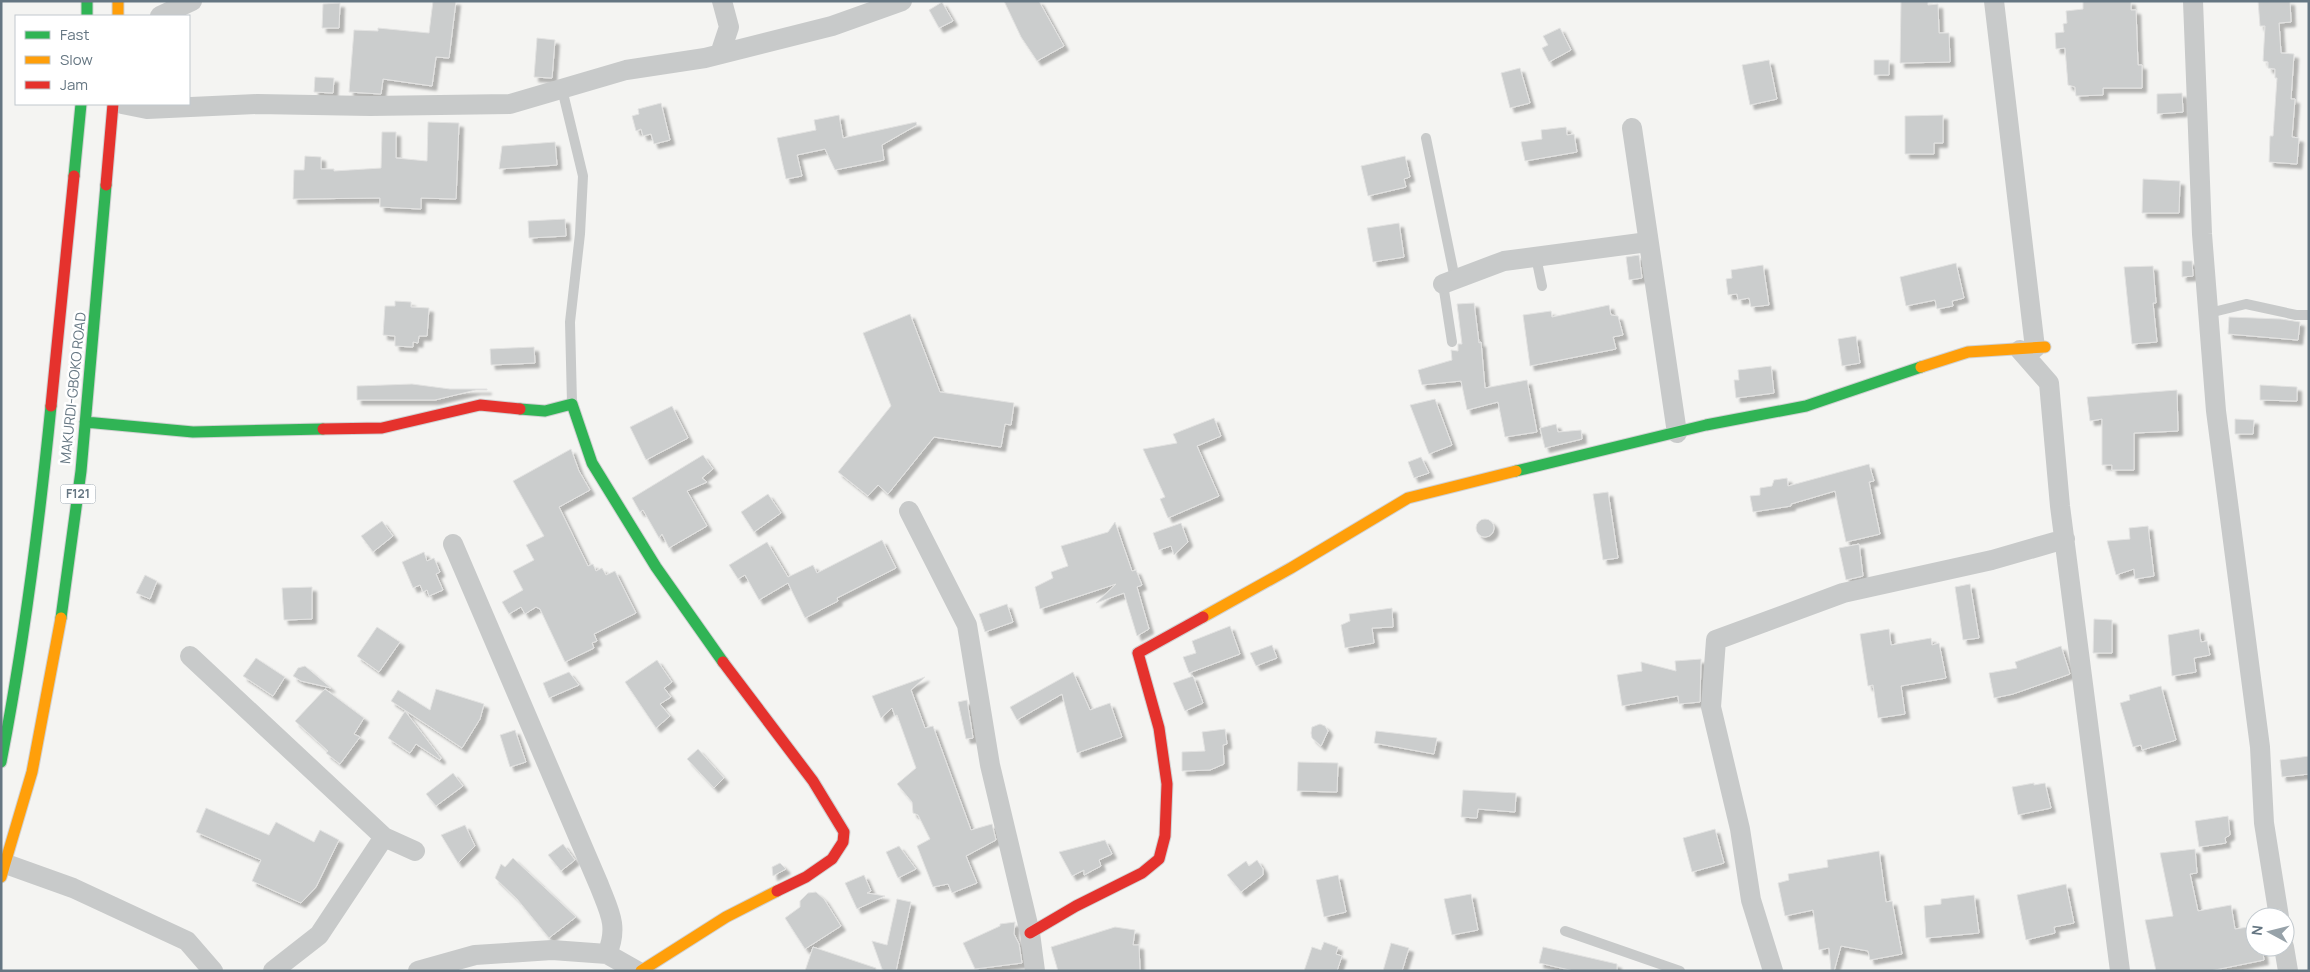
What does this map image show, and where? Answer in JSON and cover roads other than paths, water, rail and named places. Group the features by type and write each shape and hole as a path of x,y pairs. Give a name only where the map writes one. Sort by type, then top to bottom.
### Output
{"street":[{"path":"87,1 87,15"},
{"path":"118,1 118,15"},
{"path":"162,15 192,1"},
{"path":"720,54 729,27 722,1"},
{"path":"130,105 162,109 257,104 370,106 510,104 626,70 720,54 832,26 902,1"},
{"path":"1994,1 2033,348 2049,383 2065,539 2120,971"},
{"path":"2193,1 2202,234 2216,411 2260,747 2264,823 2277,907"},
{"name":"F121","path":"1,762 17,681 38,540 80,105"},
{"name":"MAKURDI-GBOKO ROAD","path":"4,870 33,773 51,688 73,540 113,105"},
{"path":"1632,128 1677,433"},
{"path":"1449,281 1504,261 1648,242"},
{"path":"1030,933 1076,906 1142,873 1160,859 1166,827 1166,765 1158,720 1138,653 1291,568 1408,498 1677,433 1806,406 1884,378 1968,352 2033,348"},
{"path":"85,422 193,432 382,428 480,405 545,411 572,404 592,463 690,620 803,768 844,832 843,842 832,859 806,877 726,917 641,971"},
{"path":"909,511 967,625 990,765 1030,933 1034,971"},
{"path":"1773,971 1751,900 1740,829 1711,707 1716,640 1843,593 1992,560 2065,539"},
{"path":"453,544 600,885 614,926 613,940 607,954"},
{"path":"190,656 384,837 415,850"},
{"path":"273,971 319,935 384,837"},
{"path":"4,870 73,888 187,941 213,971"},
{"path":"418,971 475,955 552,950 607,954 637,971"},
{"path":"2286,957 2288,971"}],"lane":[{"path":"562,89 583,176 580,234 570,322 572,404"},
{"path":"1426,138 1449,281 1452,342"},
{"path":"1536,257 1542,286"},
{"path":"2209,314 2246,304 2296,315 2309,315"},
{"path":"1565,931 1680,971"}]}
